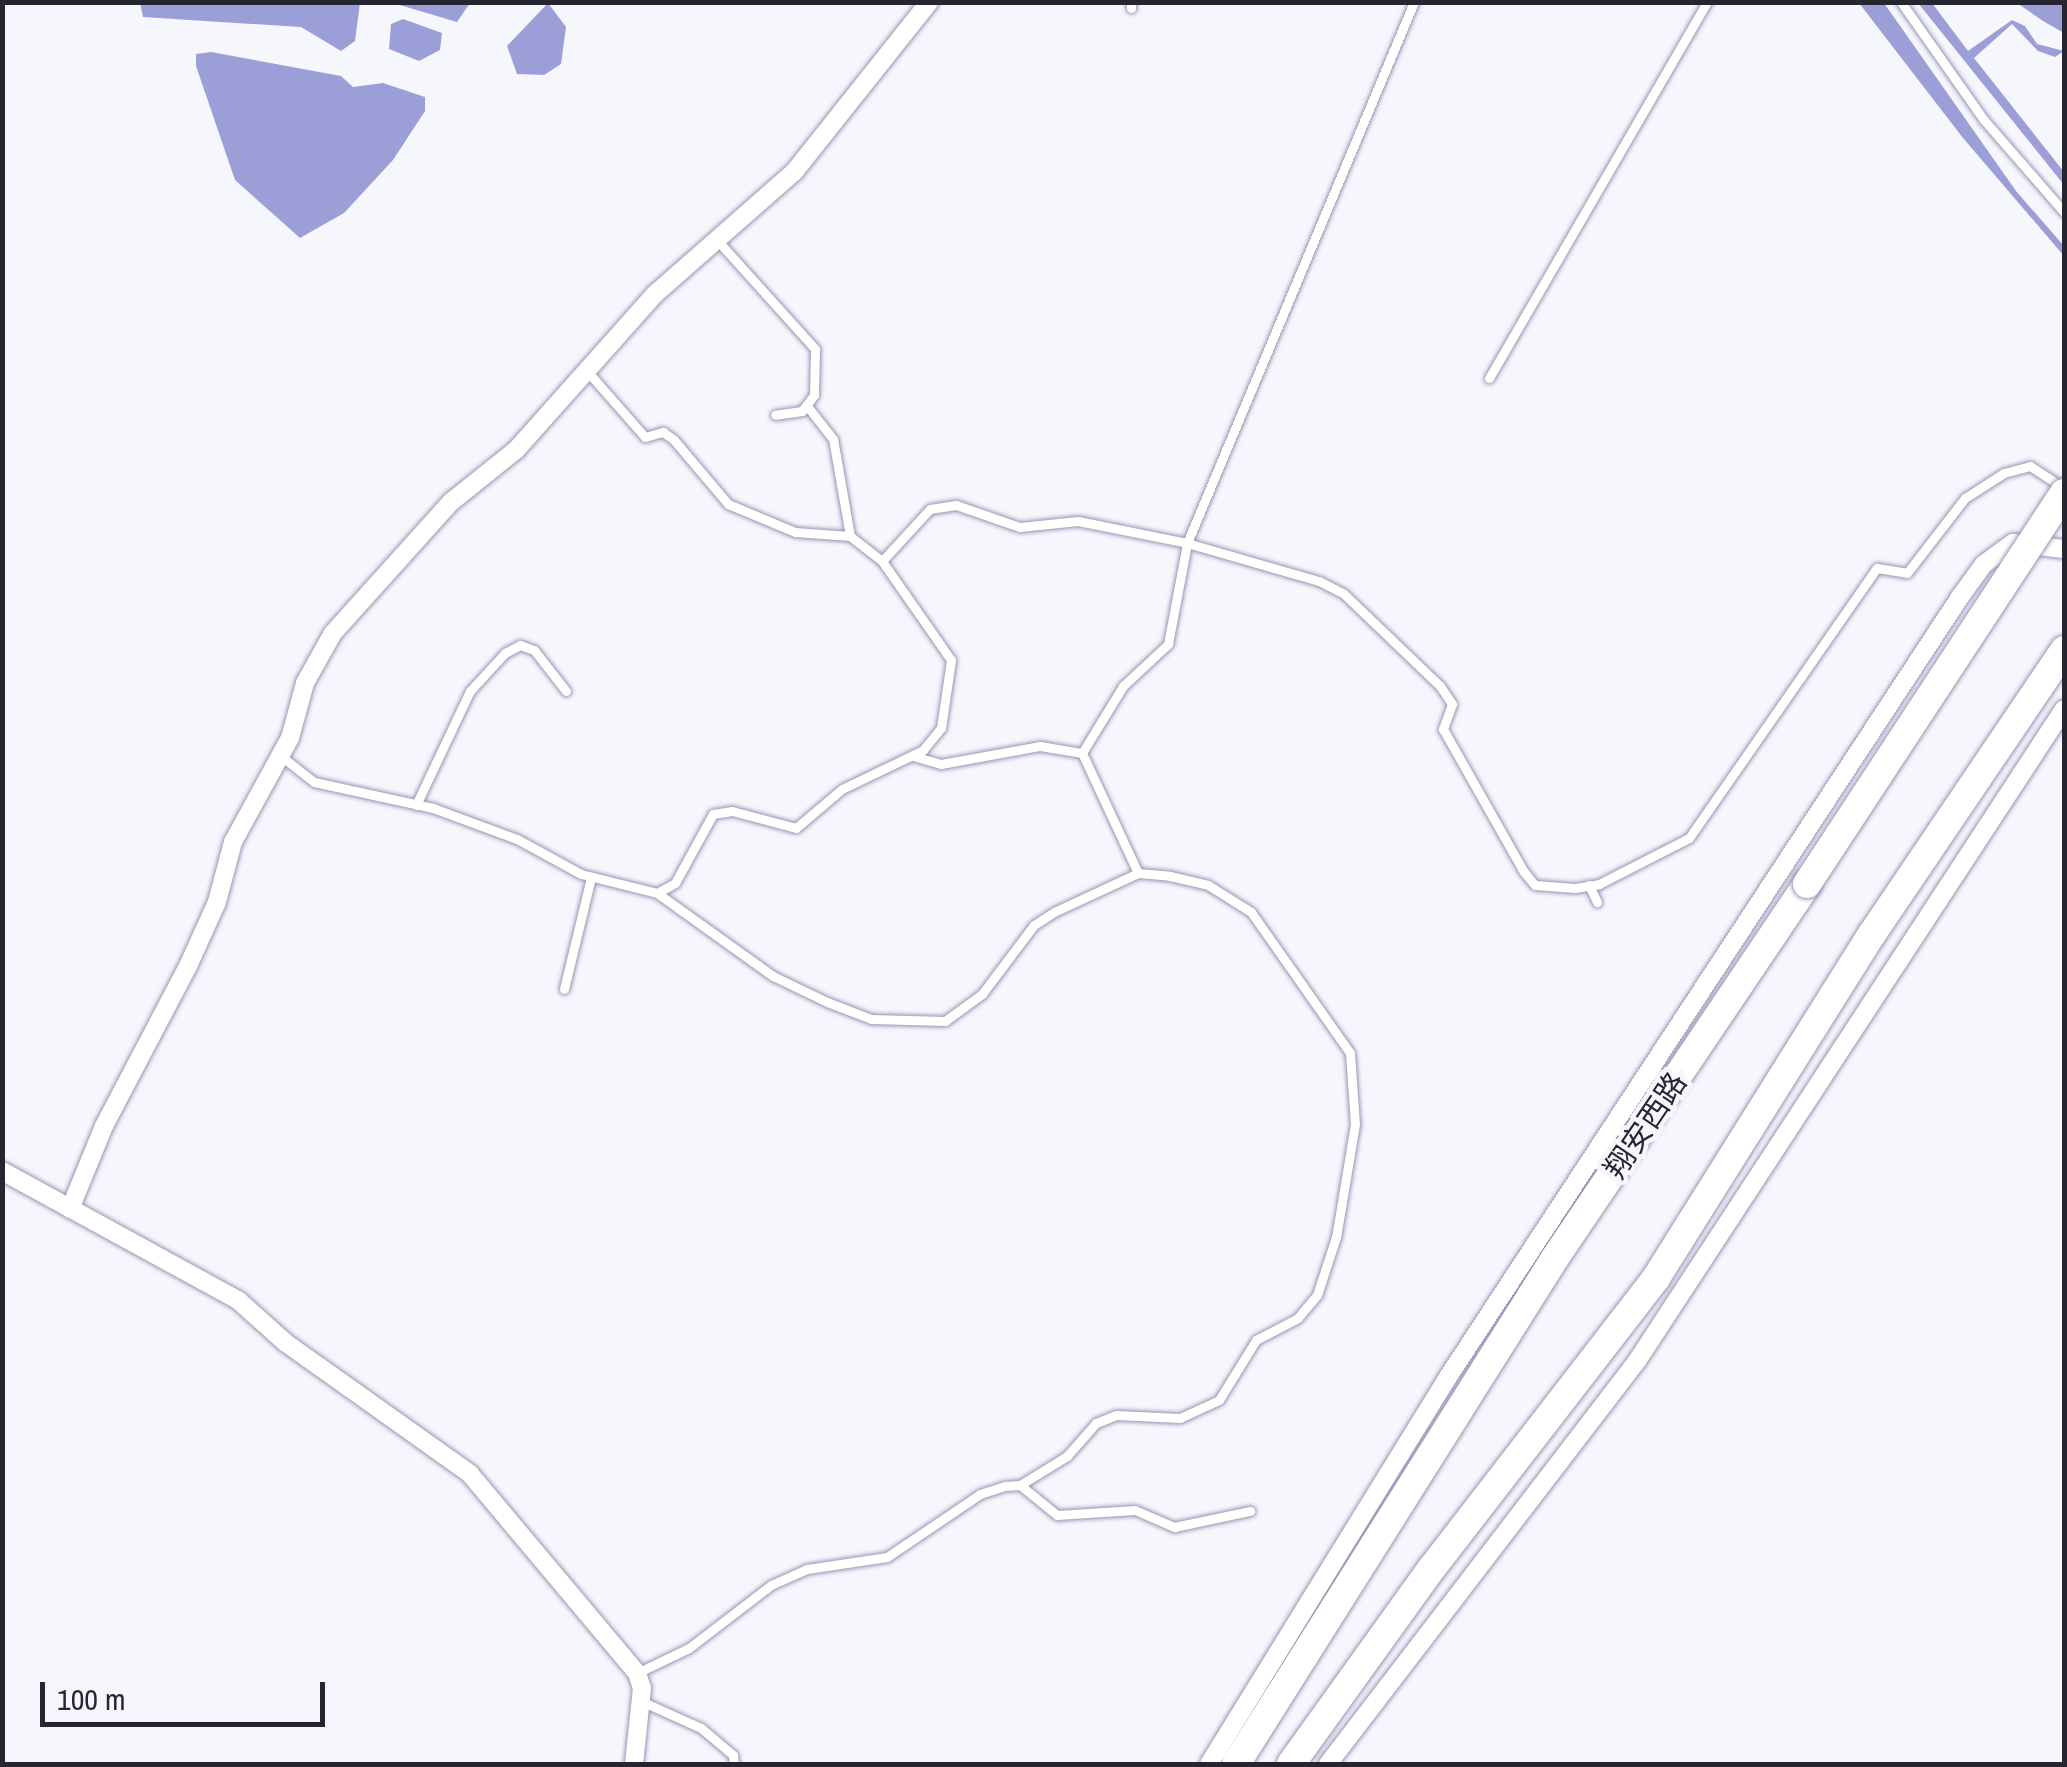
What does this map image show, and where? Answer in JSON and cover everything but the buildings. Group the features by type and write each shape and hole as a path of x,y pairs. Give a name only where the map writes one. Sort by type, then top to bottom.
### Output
{"main road":[{"name":"翔安西路","path":"1236,1764 1524,1305 1807,884 2064,490"},
{"path":"1292,1764 1432,1568 1656,1278 1872,934 2064,650"}],"street":[{"path":"70,1209 104,1126 217,902 255,794 280,755 306,683 333,634 451,502 516,450 585,369 717,240 794,172 929,2"},
{"path":"1209,1764 1448,1377 1960,597 1984,564 2013,543 2064,549"},
{"path":"1328,1764 1637,1361 2064,709"},
{"path":"2,1171 239,1301 286,1344 470,1474 637,1673 641,1701 634,1764"}],"lane":[{"path":"1082,753 1124,686 1168,644 1187,543 1414,2"},
{"path":"1489,378 1707,2"},
{"path":"1902,2 1984,120 2064,212"},
{"path":"717,240 815,348 819,368 807,406"},
{"path":"585,369 645,436 663,432 674,440 728,504 795,532 850,536 882,561 951,660 941,728 913,756 842,789 796,828 732,811 713,814 675,882 657,893"},
{"path":"776,414 807,406"},
{"path":"807,406 833,439 850,536"},
{"path":"882,561 930,509 942,506 1020,527 1078,521 1187,543 1268,562 1344,594 1440,686 1452,704 1443,728 1535,885 1589,886 1688,838 1877,568 1907,572 1965,498 2004,473 2030,466 2064,490"},
{"path":"416,805 470,690 505,653 520,645 534,650 566,691"},
{"path":"913,756 940,764 1040,746 1082,753"},
{"path":"1082,753 1138,873"},
{"path":"280,755 314,782 416,805 494,829 591,877 657,893 773,976 870,1019 945,1020 982,994 1034,925 1138,873 1170,876 1234,897 1279,946 1350,1052 1355,1124 1336,1237 1317,1295 1298,1318 1256,1340 1219,1400 1180,1418 1116,1415 1096,1423 1067,1456 1020,1485 980,1494 887,1557 807,1569 771,1585 689,1648 637,1673"},
{"path":"564,989 591,877"},
{"path":"1589,886 1598,902"},
{"path":"1020,1485 1057,1515 1136,1510 1174,1527 1250,1511"},
{"path":"641,1701 711,1735 733,1755 734,1764"}],"water":[{"path":"140,2 360,3 355,41 341,51 301,27 143,17"},
{"path":"393,3 470,3 457,22"},
{"path":"548,3 566,27 561,64 544,75 517,74 507,46"},
{"path":"1859,3 1884,3 2016,191 2064,246 2064,256 1963,138"},
{"path":"1918,3 1932,3 1968,51 2012,20 2025,26 2037,44 2064,51 2055,57 2038,51 2012,24 1974,58 2064,172 2064,185"},
{"path":"2017,3 2064,3 2064,33 2043,21"},
{"path":"403,19 442,33 440,50 419,61 389,49 391,24"},
{"path":"211,52 341,76 353,87 383,83 425,97 425,111 393,160 344,213 300,238 235,180 196,66 196,54"}]}
